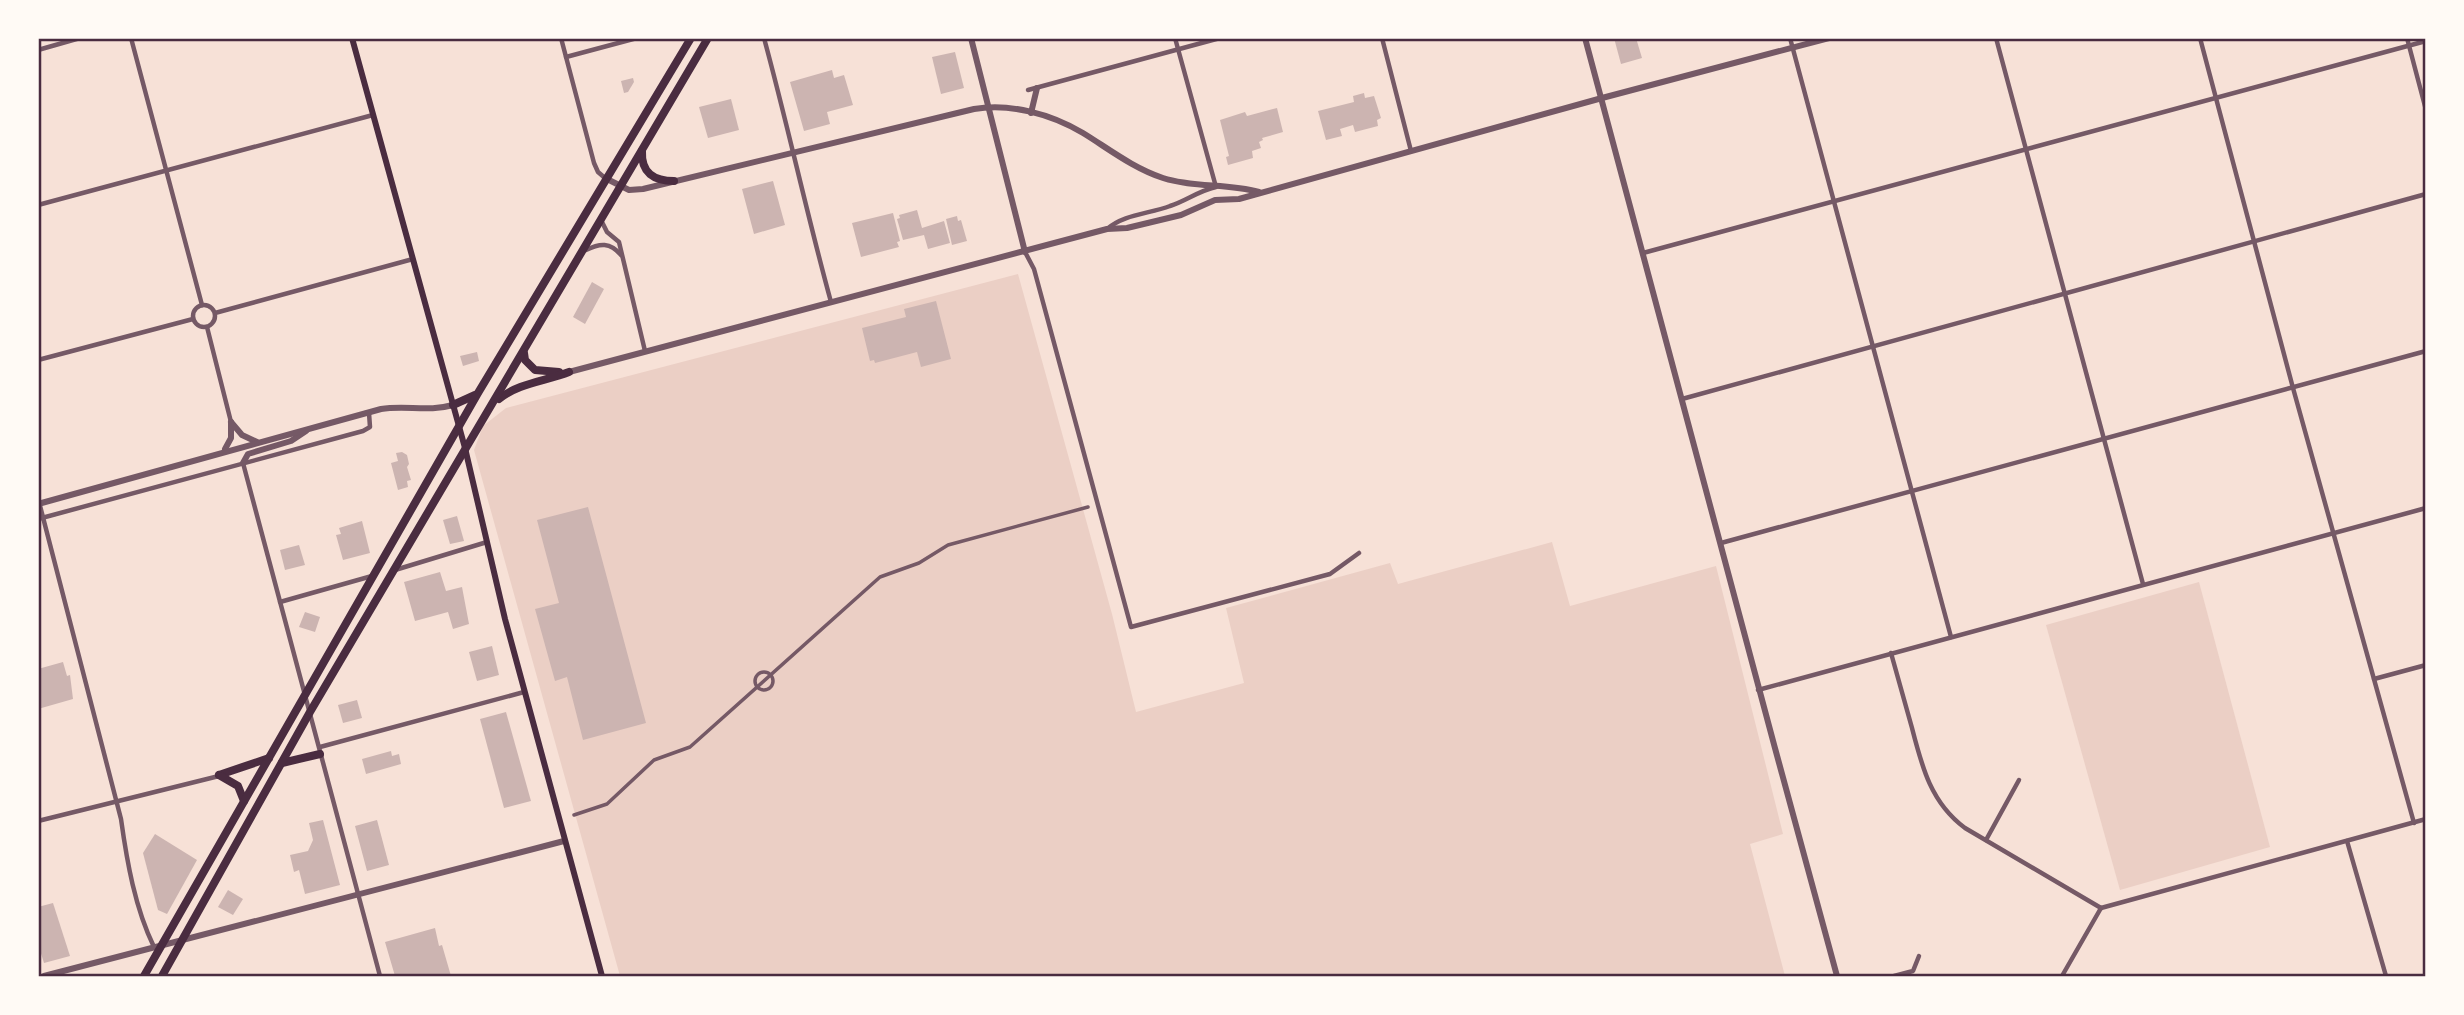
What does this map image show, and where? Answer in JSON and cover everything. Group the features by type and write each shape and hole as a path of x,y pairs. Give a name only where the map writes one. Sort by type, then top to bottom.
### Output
{"highway":[{"path":"144,976 158,946 478,393 691,38"},
{"path":"163,975 310,712 708,38"},
{"path":"642,151 644,168 649,175 662,181 674,181"},
{"path":"524,352 527,363 540,372 569,372"},
{"path":"491,405 512,389 569,372"},
{"path":"453,405 478,393"},
{"path":"282,763 320,751"},
{"path":"219,775 269,758"},
{"path":"219,775 238,786 244,801"}],"main road":[{"path":"352,38 465,448 500,599 602,976"}],"street":[{"path":"38,50 80,38"},
{"path":"131,38 202,305"},
{"path":"561,38 598,172 621,186 637,190 989,106 1005,107 1051,119 1080,132 1141,170 1189,184 1259,192"},
{"path":"566,57 637,38"},
{"path":"764,38 794,154 808,222 831,303"},
{"path":"971,38 1025,252 1034,269 1131,627 1330,574 1359,553"},
{"path":"1175,38 1216,187"},
{"path":"1028,90 1220,38"},
{"path":"1382,38 1410,151"},
{"path":"1585,38 1837,976"},
{"path":"1790,38 1951,637"},
{"path":"569,372 1107,229 1127,228 1181,215 1215,200 1239,199 1829,38"},
{"path":"1996,38 2143,583"},
{"path":"2200,38 2293,388 2414,822"},
{"path":"2407,38 2426,110"},
{"path":"1643,253 2426,41"},
{"path":"1031,113 1037,88"},
{"path":"38,205 373,115"},
{"path":"1107,229 1121,219 1171,206 1200,190 1216,187"},
{"path":"1682,399 2426,194"},
{"path":"602,218 604,228 619,242 645,351"},
{"path":"582,252 604,244 611,246 621,256"},
{"path":"215,313 413,259"},
{"path":"202,305 209,306 215,313 214,322 207,327 199,327 193,319 194,310 202,305"},
{"path":"38,360 193,319"},
{"path":"207,327 231,422 231,441 223,452"},
{"path":"1721,543 2426,351"},
{"path":"158,946 144,927 76,639 41,518 39,502 392,407 437,409 453,405"},
{"path":"41,518 363,431 370,426 369,413"},
{"path":"231,422 242,435 258,442"},
{"path":"311,428 291,441 248,454 243,463 356,895 380,976"},
{"path":"575,816 607,804 654,760 691,747 871,584 887,573 919,563 948,545 1088,507"},
{"path":"1758,690 2426,508"},
{"path":"393,570 488,542"},
{"path":"280,602 373,576"},
{"path":"1891,653 1925,778 1937,800 1955,820 2101,908"},
{"path":"2374,679 2426,665"},
{"path":"763,671 772,675 774,681 769,689 764,691 757,687 757,674 763,671"},
{"path":"320,751 525,692"},
{"path":"38,821 219,775"},
{"path":"1986,840 2019,780"},
{"path":"2062,976 2101,908 2426,820"},
{"path":"44,976 57,975 158,946 564,841"},
{"path":"2347,841 2386,976"},
{"path":"1894,976 1913,971 1919,957"}],"shaded area":[{"path":"1018,274 1112,614 1136,712 1244,683 1226,608 1390,563 1398,584 1552,542 1570,606 1716,566 1783,834 1750,844 1785,976 620,976 474,450 483,426 506,408"},
{"path":"2199,582 2270,847 2120,890 2046,625"}],"building":[{"path":"1614,38 1636,38 1642,58 1621,64"},
{"path":"955,52 964,88 941,94 932,57"},
{"path":"832,70 834,78 844,75 853,105 827,112 830,124 804,131 790,82"},
{"path":"633,78 634,82 628,92 624,93 621,81"},
{"path":"1364,93 1365,98 1374,96 1381,118 1377,120 1378,126 1355,132 1353,125 1340,129 1342,136 1326,140 1318,111 1354,102 1353,96"},
{"path":"731,99 739,130 708,138 699,107"},
{"path":"1277,108 1283,132 1262,138 1259,142 1261,148 1252,151 1253,158 1228,165 1226,157 1229,156 1220,120 1245,112 1247,116"},
{"path":"773,181 785,225 754,234 742,189"},
{"path":"917,210 922,228 944,221 950,243 928,249 924,235 903,240 897,219 900,218 899,215"},
{"path":"893,213 899,247 861,257 852,223"},
{"path":"957,216 958,221 961,220 967,241 952,245 946,219"},
{"path":"592,282 604,289 585,324 573,317"},
{"path":"936,301 951,359 921,367 917,352 875,363 874,360 870,361 862,328 906,317 904,309"},
{"path":"477,352 479,361 463,366 460,356"},
{"path":"396,453 407,455 411,480 407,481 408,487 398,490 391,463 398,461"},
{"path":"588,507 646,723 583,740 567,677 555,681 535,609 559,603 537,520"},
{"path":"457,516 464,541 450,544 443,520"},
{"path":"362,521 370,553 343,560 336,535 341,534 339,528"},
{"path":"299,545 305,565 285,570 280,550"},
{"path":"440,572 446,591 462,587 469,624 453,629 448,612 415,621 404,582"},
{"path":"305,612 320,617 315,632 299,627"},
{"path":"492,646 499,675 477,681 469,652"},
{"path":"63,662 67,676 70,675 73,699 38,709 38,669"},
{"path":"357,700 362,718 343,723 338,705"},
{"path":"506,712 531,801 504,808 480,719"},
{"path":"391,751 392,756 399,754 401,764 366,774 362,759"},
{"path":"323,820 340,885 305,894 299,870 294,872 290,855 308,851 313,840 309,823"},
{"path":"377,820 389,865 367,871 355,826"},
{"path":"155,834 197,860 167,914 158,910 143,853"},
{"path":"228,890 243,899 233,915 218,907"},
{"path":"53,903 70,956 44,963 38,944 38,907"},
{"path":"435,928 451,976 395,976 385,942"}]}
